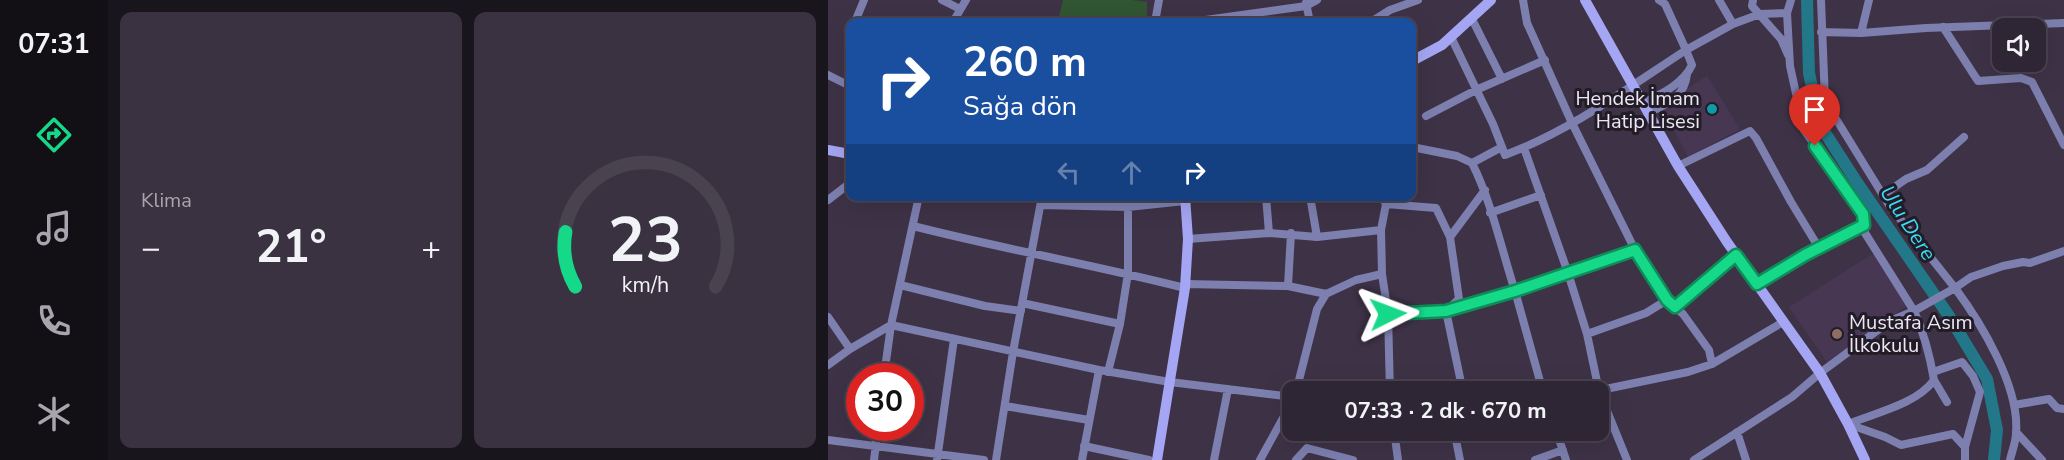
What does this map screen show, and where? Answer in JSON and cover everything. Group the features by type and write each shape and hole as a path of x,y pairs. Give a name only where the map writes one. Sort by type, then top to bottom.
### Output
{"main road":[{"path":"1416,58 1442,45 1491,0"},
{"path":"1585,0 1678,166 1736,255 1820,373 1865,460"},
{"path":"828,150 846,153"},
{"path":"1157,460 1185,286 1188,239 1185,201"}],"street":[{"path":"857,18 864,0"},
{"path":"942,0 960,9"},
{"path":"955,18 966,0"},
{"path":"1156,18 1159,0"},
{"path":"1253,18 1317,0"},
{"path":"1377,18 1390,10 1417,0"},
{"path":"1523,0 1527,23 1572,123 1635,250 1667,300 1683,314 1709,350 1712,364"},
{"path":"1646,108 1679,96 1686,85 1692,65 1665,4 1661,0"},
{"path":"1719,0 1733,24"},
{"path":"1753,0 1752,6 1781,39 1790,58"},
{"path":"1791,0 1787,13 1790,58 1804,130 1863,214 1864,233 1914,311 1922,328 1933,376 1947,402"},
{"path":"1821,0 1825,101 1883,195 1973,312 1989,340 2014,405 2016,432 2010,460"},
{"path":"1861,33 1869,0"},
{"path":"1306,3 1309,18"},
{"path":"1451,37 1506,155 1572,123 1686,50 1733,24 1760,14 1787,13"},
{"path":"1472,19 1502,79"},
{"path":"1821,32 1861,33 1943,27 2064,23"},
{"path":"1943,27 1978,81 2021,78 2032,82 2064,145"},
{"path":"1426,116 1476,90 1545,60"},
{"path":"828,75 846,84"},
{"path":"1678,166 1750,131 1819,248"},
{"path":"1883,195 1906,179 1927,170 1964,137"},
{"path":"1472,163 1502,147"},
{"path":"1416,148 1456,156 1472,163 1485,190 1540,381"},
{"path":"1524,148 1587,334 1595,381"},
{"path":"828,200 846,186"},
{"path":"1450,237 1485,190"},
{"path":"1490,213 1541,195"},
{"path":"886,363 891,325 918,201"},
{"path":"996,460 1041,201 1128,207 1171,201"},
{"path":"1108,372 1120,324 1128,273 1128,201"},
{"path":"1266,201 1269,233"},
{"path":"1311,201 1317,237"},
{"path":"1383,201 1382,274 1388,314 1390,381"},
{"path":"1390,201 1436,208 1450,237 1459,299 1446,311"},
{"path":"1757,284 1864,225"},
{"path":"913,226 984,244 1185,286 1288,286 1326,294"},
{"path":"1188,239 1269,233 1291,233 1317,237 1381,230"},
{"path":"1288,286 1291,233"},
{"path":"1388,314 1446,311 1515,291 1635,250"},
{"path":"1694,460 1792,398 1820,373 1890,321 1914,311 1971,278 2003,266 2023,261 2030,263 2064,251"},
{"path":"1675,307 1736,255"},
{"path":"1299,381 1317,309 1326,294 1356,280 1382,274"},
{"path":"900,285 985,306 1022,307 1120,324"},
{"path":"1587,334 1646,313 1667,300"},
{"path":"1446,311 1461,381"},
{"path":"828,317 850,349"},
{"path":"1609,388 1688,372 1712,364 1783,322"},
{"path":"828,365 891,325 1108,372 1282,397"},
{"path":"937,456 954,339"},
{"path":"1848,424 1910,400 1926,391 1933,376 1962,362 1973,376 1980,392 1965,447 1965,460"},
{"path":"1082,460 1098,370"},
{"path":"1214,460 1228,389"},
{"path":"2014,405 2049,399 2057,408 2064,409"},
{"path":"1005,406 1089,420"},
{"path":"1260,460 1282,419"},
{"path":"1609,419 1627,460"},
{"path":"1848,424 1885,436 1901,445 1953,434 1965,447"},
{"path":"1737,432 1746,460"},
{"path":"2016,432 2042,460"},
{"path":"828,440 875,445 937,456 984,460"},
{"path":"874,460 876,441"},
{"path":"1388,460 1398,459 1396,441"},
{"path":"1456,441 1460,460"},
{"path":"1560,441 1566,460"},
{"path":"1084,446 1149,460"},
{"path":"1296,460 1307,447 1353,460"},
{"path":"1535,460 1563,450"}],"shaded area":[{"path":"1707,76 1740,129 1688,157 1661,105"},
{"name":"Mustafa Asım İlkokulu","path":"1874,253 1906,306 1827,362 1789,307"}],"green space":[{"path":"1063,0 1147,2 1147,18 1059,18"}],"waterway":[{"name":"Ulu Dere","path":"1807,0 1809,73 1820,125 1949,316 1987,379 1997,430 1994,460"}],"place":[{"name":"Hendek İmam Hatip Lisesi","path":"1712,109"},
{"name":"Mustafa Asım İlkokulu","path":"1837,334"}],"route":[{"path":"1388,314 1446,311 1515,291 1635,250 1667,300 1675,307 1736,255 1757,284 1805,255 1864,225 1863,214 1815,146"}]}
